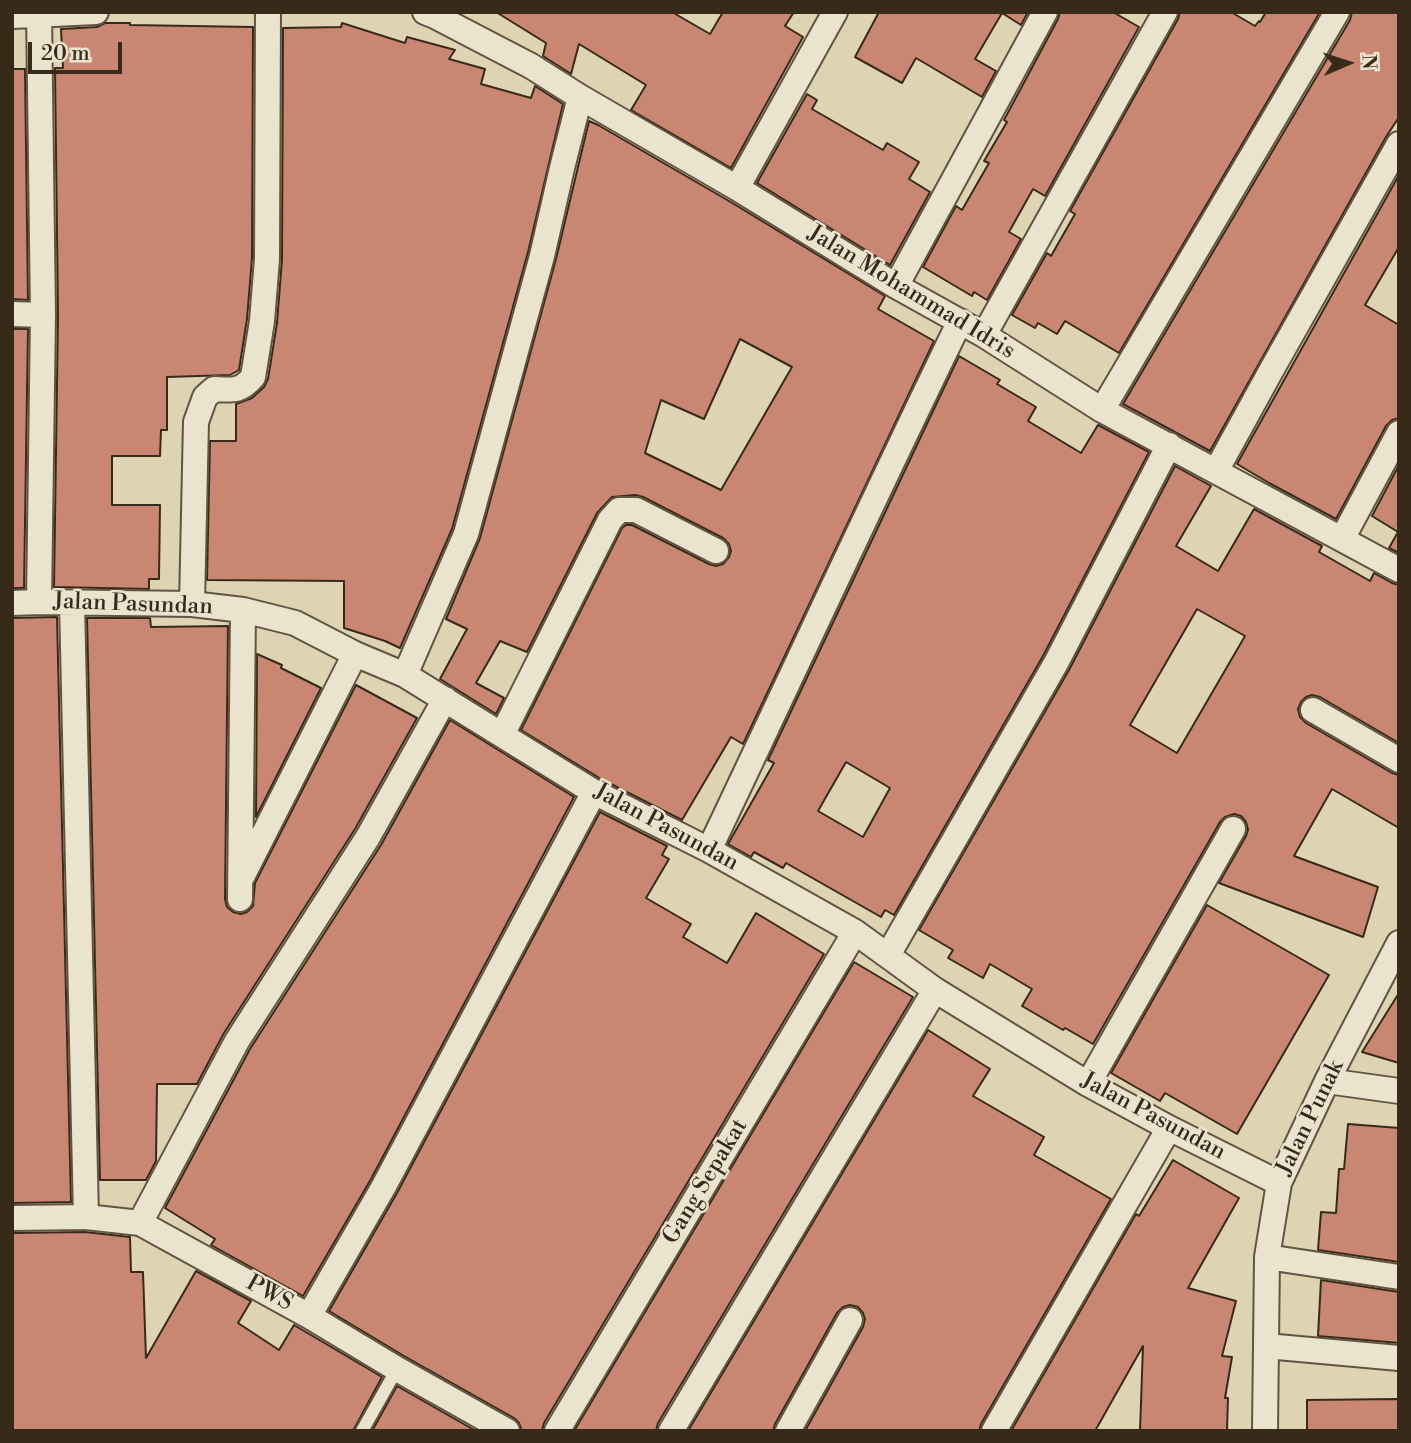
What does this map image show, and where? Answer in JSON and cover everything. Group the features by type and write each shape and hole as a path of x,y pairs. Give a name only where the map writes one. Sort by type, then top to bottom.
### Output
{"street":[{"path":"12,16 96,12"},
{"path":"192,604 196,422 205,397 214,389 237,390 253,377 262,321 267,259 268,12"},
{"path":"737,187 835,12"},
{"path":"896,286 1045,12"},
{"path":"984,335 1165,12"},
{"path":"1102,410 1337,12"},
{"path":"39,602 43,315 40,13"},
{"name":"Jalan Mohammad Idris","path":"432,13 531,66 737,187 896,286 984,335 1102,410 1399,570"},
{"path":"405,675 466,534 542,256 580,97"},
{"path":"1216,471 1399,144"},
{"path":"12,314 43,315"},
{"path":"709,850 960,321"},
{"path":"1342,539 1399,433"},
{"path":"888,956 1056,663 1169,445"},
{"path":"502,735 610,520 619,510 636,510 716,551"},
{"name":"Jalan Pasundan","path":"12,603 192,604 243,610 295,623 405,675 594,792 709,850 855,932 935,990 1088,1084 1279,1183"},
{"path":"72,603 86,1217"},
{"path":"243,610 240,889 355,653"},
{"path":"140,1223 237,1041 368,837 445,699"},
{"path":"1313,710 1399,760"},
{"path":"309,1316 384,1186 594,792"},
{"path":"1088,1084 1233,829"},
{"name":"Gang Sepakat","path":"557,1431 855,932"},
{"name":"Jalan Punak","path":"1265,1431 1267,1257 1279,1183 1327,1082 1399,943"},
{"path":"671,1431 935,990"},
{"path":"1327,1082 1399,1091"},
{"path":"994,1431 1169,1128"},
{"name":"PWS","path":"12,1217 86,1217 140,1223 309,1316 508,1431"},
{"path":"1267,1257 1399,1277"},
{"path":"788,1431 850,1320"},
{"path":"1266,1346 1399,1358"}],"lane":[{"path":"362,1431 397,1369"}],"building":[{"path":"496,12 672,12 710,34 723,12 794,12 785,26 803,37 731,168 631,110 646,85 579,44 571,74 543,56 546,43"},
{"path":"879,12 1028,12 1021,25 1002,13 975,59 996,71 982,97 916,58 902,83 855,57"},
{"path":"1060,12 1113,12 1139,27 1045,196 1033,189 1009,232 1021,239 987,300 974,292 972,296 923,267 956,206 962,210 989,163 984,161 1007,122 1004,120"},
{"path":"1180,12 1231,12 1255,26 1266,12 1320,12 1119,353 1065,321 1057,334 1038,323 1035,328 1012,315 1047,253 1051,256 1075,214 1070,211"},
{"path":"1352,12 1399,12 1399,117 1210,451 1123,404 1350,20"},
{"path":"105,23 253,27 252,258 239,370 230,375 167,377 167,430 161,430 160,456 112,456 112,505 160,505 159,579 149,579 149,589 54,587 58,315 55,68 63,68 61,29 97,27"},
{"path":"342,23 405,43 407,37 455,50 449,59 485,69 481,84 531,98 535,86 563,104 528,252 452,529 400,648 344,628 344,581 207,580 210,441 236,441 236,404 252,398 264,387 268,379 277,323 282,259 283,28 341,27"},
{"path":"12,69 25,69 28,300 12,299"},
{"path":"807,94 817,100 812,109 883,150 887,143 919,162 909,179 930,192 890,265 757,183"},
{"path":"589,121 729,201 885,296 878,309 934,341 743,744 731,737 682,820 601,779 521,730 622,528 632,525 716,566 723,564 731,551 723,538 643,497 612,497 597,513 527,652 500,641 476,683 504,698 496,714 440,679 467,629 446,619 480,538 556,259","holes":["740,339 792,367 721,490 645,453 661,400 704,419"]},
{"path":"1399,175 1399,247 1365,305 1399,325 1399,418 1386,426 1336,519 1237,464"},
{"path":"12,329 28,329 24,588 12,588"},
{"path":"959,356 1000,380 997,384 1036,407 1028,421 1081,453 1098,425 1149,452 1043,656 894,915 885,910 881,917 786,863 783,868 754,852 751,857 728,844 774,763 768,760","holes":["846,762 890,788 863,837 818,811"]},
{"path":"1399,465 1399,553 1389,548 1398,532 1372,516"},
{"path":"1175,466 1211,486 1176,546 1218,571 1254,509 1322,546 1319,552 1370,581 1374,573 1399,585 1399,743 1320,697 1306,697 1298,709 1300,717 1306,723 1399,775 1399,828 1332,789 1294,856 1378,887 1363,937 1219,883 1248,830 1241,816 1234,814 1220,822 1093,1044 1022,1006 1032,989 990,964 983,978 948,958 953,950 919,930 1069,670","holes":["1197,609 1245,636 1177,753 1130,725"]},
{"path":"57,617 71,1202 12,1203 12,618"},
{"path":"87,618 150,618 151,627 228,626 225,899 227,907 233,912 241,914 253,906 255,883 356,685 417,718 355,829 224,1033 197,1084 157,1084 156,1161 146,1180 100,1180"},
{"path":"257,654 321,688 256,817"},
{"path":"450,720 574,797 371,1179 303,1296 211,1245 215,1239 165,1208 250,1049 381,845"},
{"path":"600,812 667,846 662,855 669,859 646,898 691,924 683,937 727,963 756,913 824,954 544,1423 542,1431 522,1431 514,1418 329,1311 397,1193"},
{"path":"1207,905 1329,975 1237,1134 1165,1093 1160,1101 1111,1073"},
{"path":"854,962 913,997 658,1423 656,1431 574,1431"},
{"path":"1399,993 1399,1063 1362,1052"},
{"path":"928,1030 990,1069 973,1096 1044,1137 1034,1155 1111,1199 979,1431 805,1431 863,1327 863,1313 858,1307 850,1305 837,1313 773,1431 688,1431"},
{"path":"1348,1124 1399,1128 1399,1262 1318,1250 1321,1212 1336,1213 1339,1169 1344,1169"},
{"path":"1173,1160 1239,1198 1188,1288 1236,1301 1222,1356 1232,1357 1225,1398 1228,1398 1227,1431 1140,1431 1143,1346 1095,1431 1011,1431 1136,1214 1139,1216"},
{"path":"85,1232 130,1237 131,1272 143,1272 146,1358 196,1271 251,1301 238,1323 279,1350 294,1325 382,1377 353,1431 12,1431 12,1233"},
{"path":"1321,1280 1399,1292 1399,1343 1318,1336"},
{"path":"397,1386 476,1431 372,1431"},
{"path":"1399,1399 1399,1431 1307,1431 1307,1400"}]}
